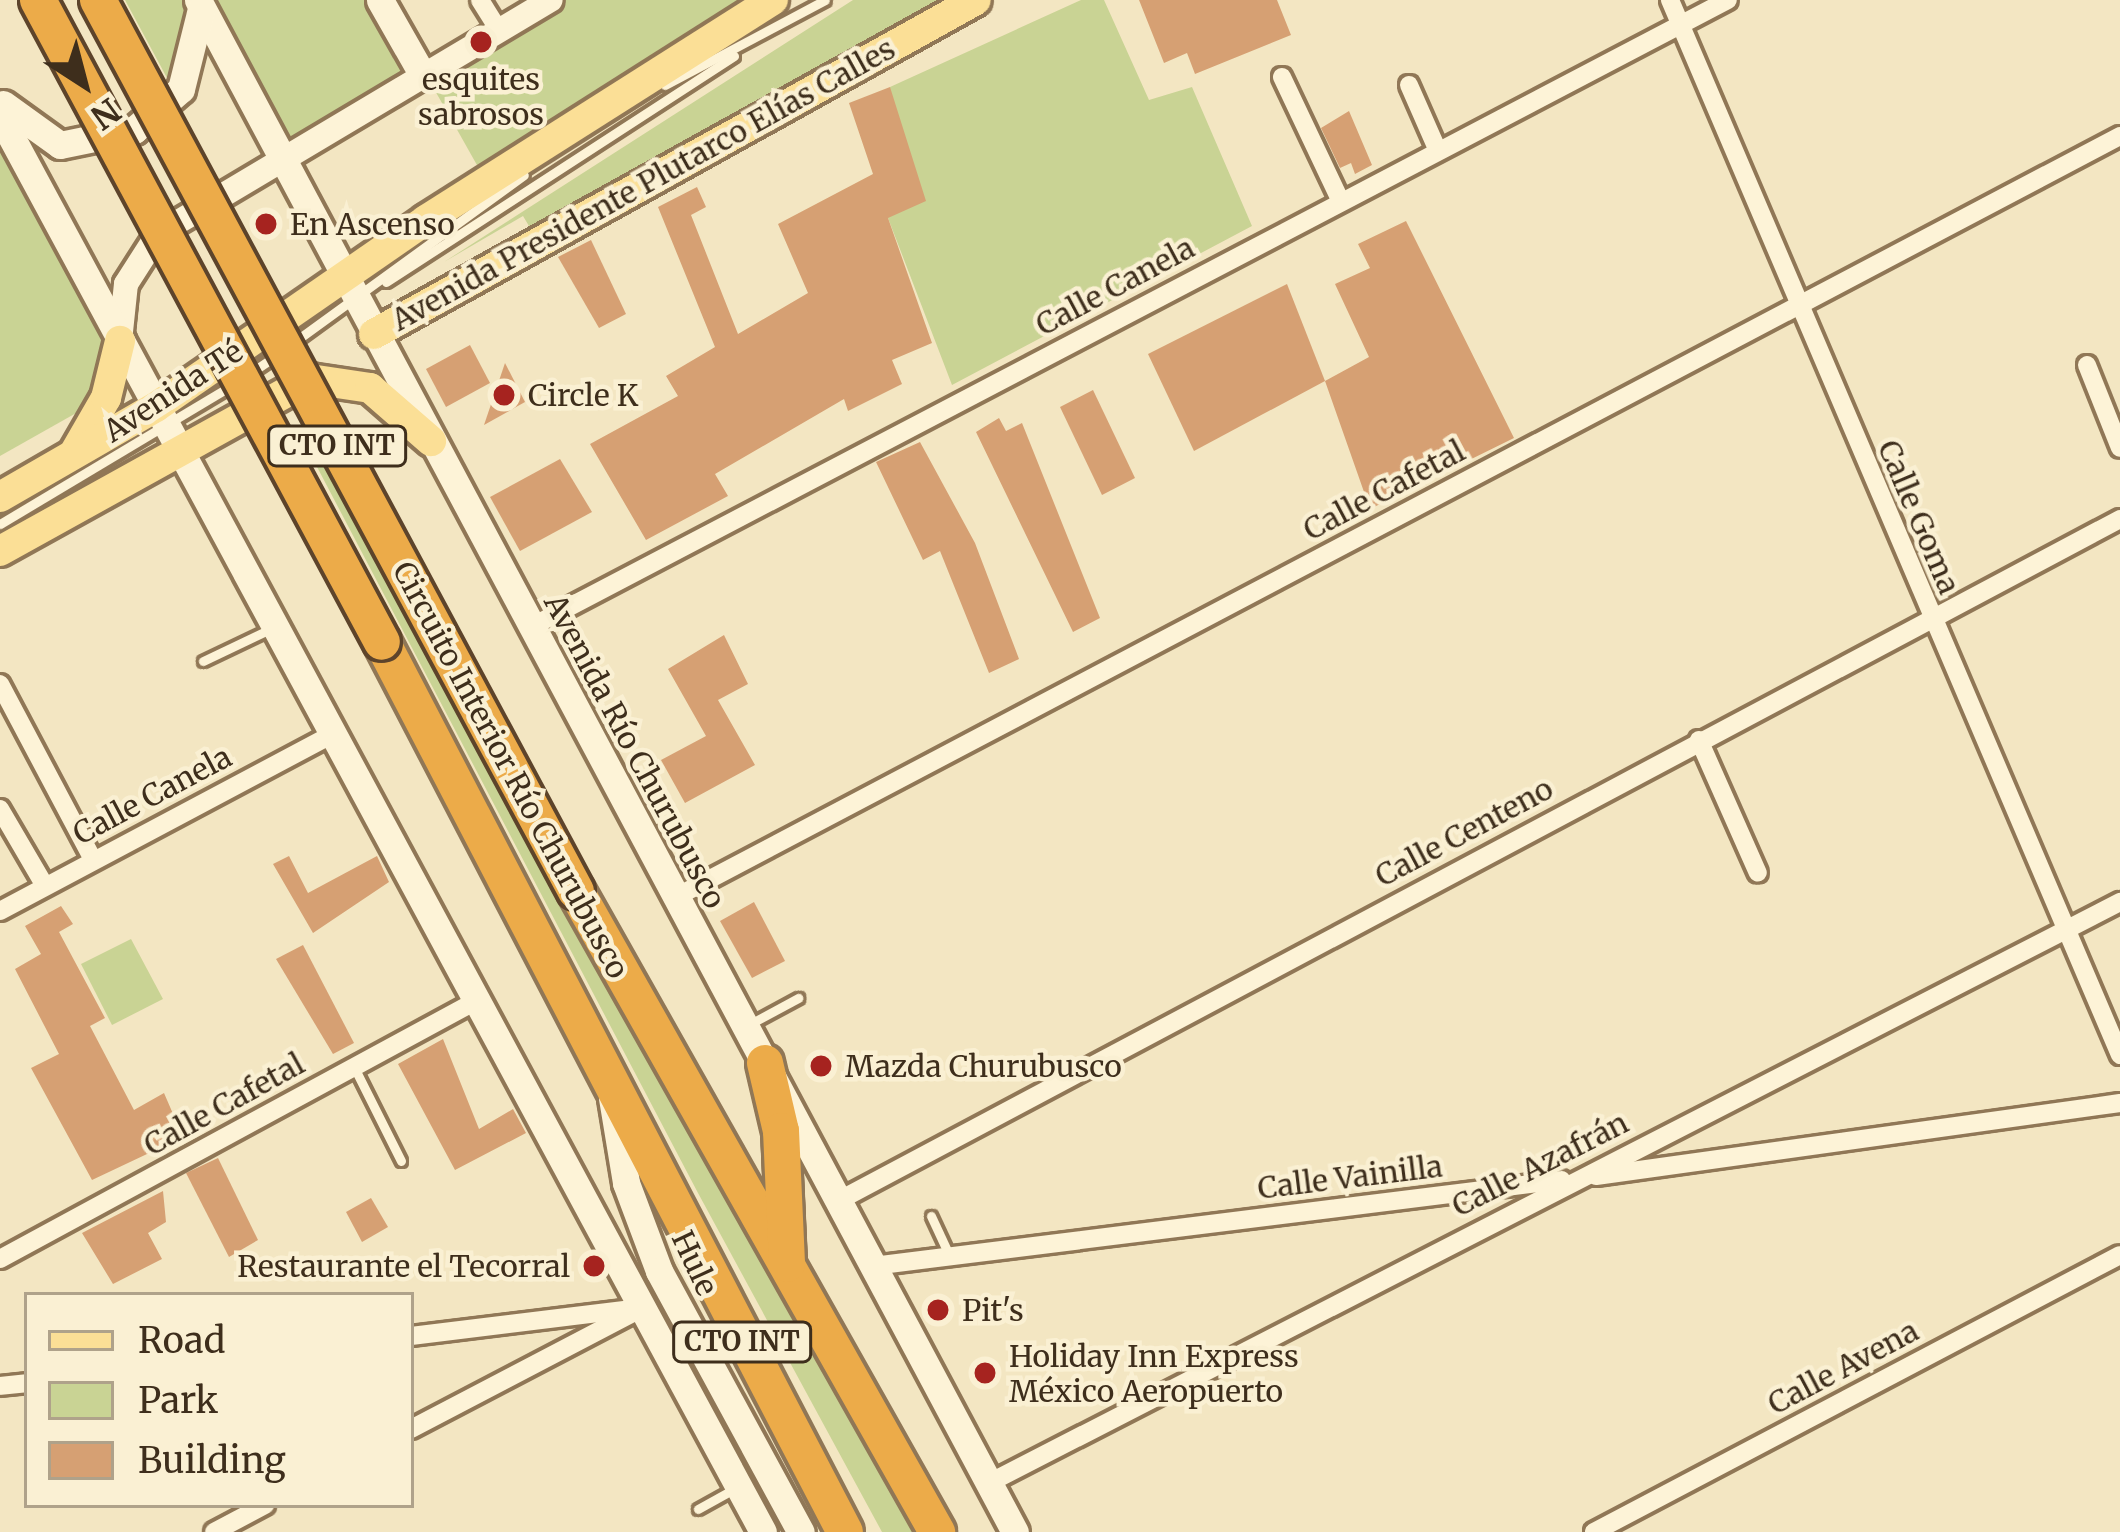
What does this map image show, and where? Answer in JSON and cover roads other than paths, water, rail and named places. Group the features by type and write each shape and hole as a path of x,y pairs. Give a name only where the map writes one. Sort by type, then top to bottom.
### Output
{"highway":[{"name":"Circuito Interior Río Churubusco","path":"38,0 382,642 845,1532"},
{"name":"Circuito Interior Río Churubusco","path":"98,0 576,892 937,1532"},
{"path":"765,1063 781,1130 788,1267"}],"main road":[{"path":"380,0 422,74"},
{"path":"348,288 773,0"},
{"name":"Avenida Presidente Plutarco Elías Calles","path":"374,334 976,0"},
{"path":"0,101 61,145 134,130 181,89 200,4"},
{"name":"Avenida Río Churubusco","path":"200,4 1015,1532"},
{"name":"CTO INT","path":"0,116 763,1532"},
{"name":"Avenida Té","path":"0,551 169,430 348,288"},
{"path":"73,455 106,398 120,341"},
{"path":"169,430 323,377 370,388 431,441"},
{"name":"Avenida Té","path":"0,497 73,455 169,430"},
{"name":"Hule","path":"607,1070 626,1183 659,1270 801,1532"}],"street":[{"path":"480,0 499,30"},
{"path":"120,341 126,284 143,250 281,157 551,0"},
{"name":"Calle Goma","path":"1670,0 1929,616 2120,1054"},
{"name":"Calle Canela","path":"531,627 1728,0"},
{"path":"1282,77 1341,202"},
{"path":"1409,85 1438,152"},
{"name":"Calle Cafetal","path":"676,897 2120,136"},
{"path":"2087,364 2120,448"},
{"name":"Calle Centeno","path":"838,1201 1929,616 2120,519"},
{"path":"0,684 93,860"},
{"name":"Calle Canela","path":"0,911 333,734"},
{"path":"1699,740 1758,873"},
{"path":"0,809 45,886"},
{"name":"Calle Azafrán","path":"989,1483 2120,902"},
{"name":"Calle Cafetal","path":"0,1259 476,1000"},
{"name":"Calle Vainilla","path":"873,1266 1578,1178 2120,1103"},
{"name":"Calle Avena","path":"1594,1532 2120,1255"},
{"path":"414,1336 642,1308"},
{"path":"414,1427 642,1308"},
{"path":"214,1532 260,1508"}],"lane":[{"path":"348,288 619,113 825,0"},
{"path":"348,288 485,225 752,42"},
{"path":"0,524 169,430"},
{"path":"203,661 275,627"},
{"path":"745,1027 798,998"},
{"path":"354,1067 401,1161"},
{"path":"931,1216 950,1257"},
{"path":"698,1509 739,1486"}],"place":[{"name":"esquites sabrosos","path":"481,42"},
{"name":"En Ascenso","path":"266,224"},
{"name":"Circle K","path":"504,395"},
{"name":"Mazda Churubusco","path":"821,1066"},
{"name":"Restaurante el Tecorral","path":"594,1266"},
{"name":"Pit's","path":"938,1310"},
{"name":"Holiday Inn Express México Aeropuerto","path":"985,1373"}]}
